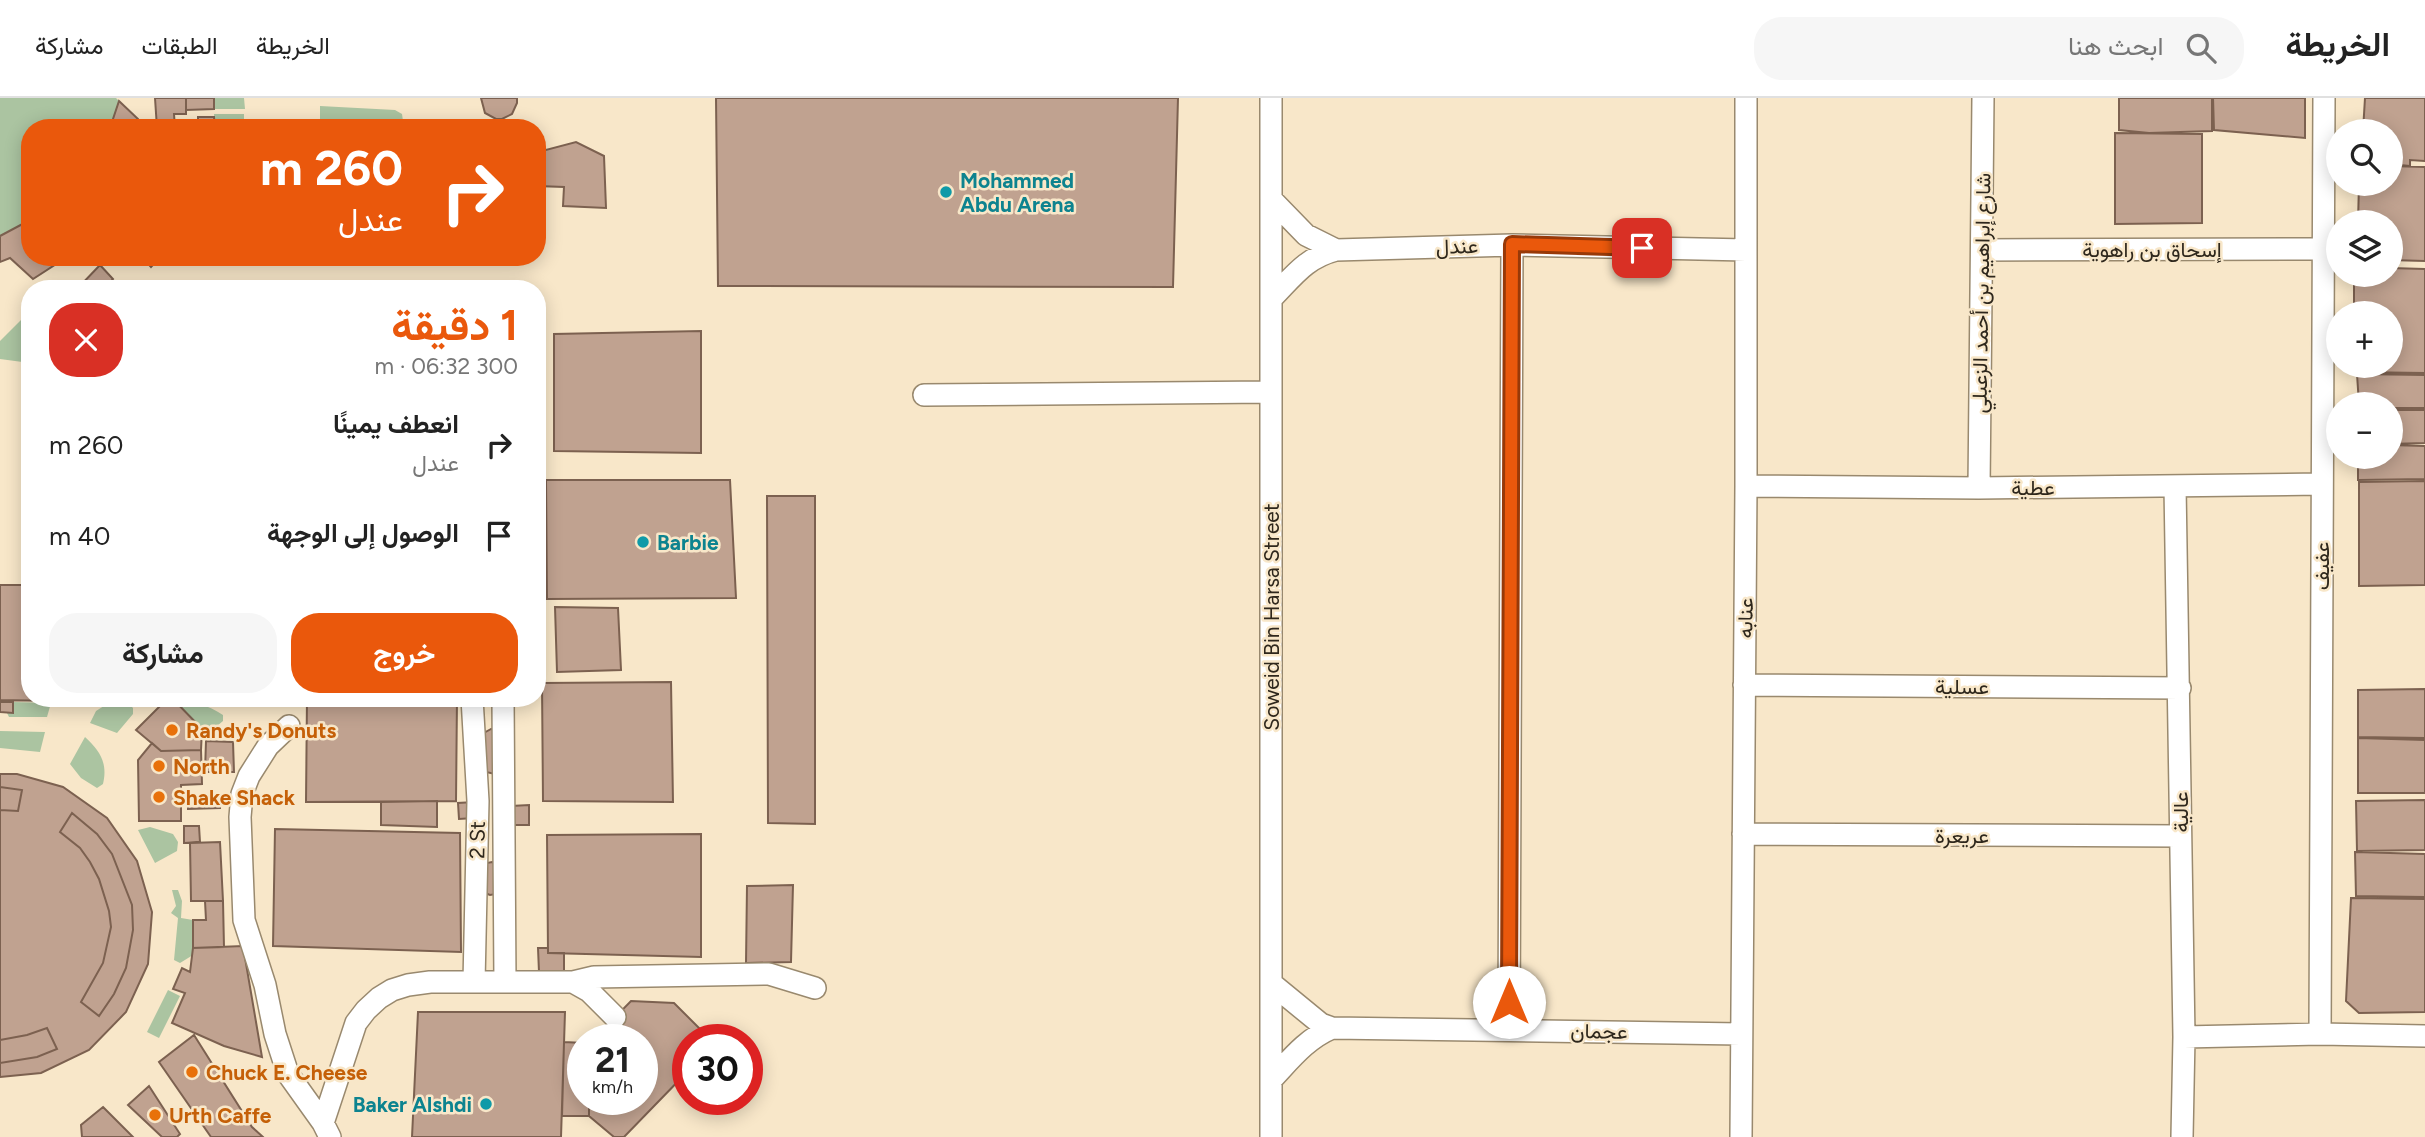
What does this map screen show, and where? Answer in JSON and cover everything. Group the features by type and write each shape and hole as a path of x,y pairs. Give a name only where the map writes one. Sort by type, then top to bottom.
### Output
{"street":[{"name":"Soweid Bin Harsa Street","path":"1271,98 1271,1137"},
{"name":"عنابه","path":"1741,1137 1746,98"},
{"name":"شارع إبراهيم بن أحمد الزعبلي","path":"1979,488 1983,98"},
{"name":"عفيف","path":"2320,1034 2324,98"},
{"name":"عندل","path":"1270,199 1306,235 1336,250"},
{"name":"عندل","path":"1270,299 1307,262 1319,254 1336,250 1512,244 1746,250"},
{"path":"1509,1029 1512,244"},
{"name":"إسحاق بن راهوية","path":"1982,250 2322,249"},
{"path":"924,395 1270,392"},
{"name":"عطية","path":"1746,486 1979,488 2321,484"},
{"name":"عالية","path":"2175,486 2184,1037 2182,1137"},
{"name":"عسلية","path":"1744,685 2180,688"},
{"name":"2 St","path":"472,707 477,813 474,982"},
{"name":"2 St","path":"503,707 505,982"},
{"path":"289,726 268,746 249,776 242,794 240,817 244,920 265,985 275,1034 288,1074 326,1130"},
{"path":"477,813 503,812"},
{"name":"عريعرة","path":"1743,834 2180,836"},
{"path":"326,1130 356,1023 379,998 408,985 573,982 594,977 740,973 769,974 815,988"},
{"path":"573,982 589,991 615,1017"},
{"path":"1271,983 1321,1024 1332,1028"},
{"path":"1271,1080 1304,1045 1317,1034 1332,1028"},
{"name":"عجمان","path":"1332,1028 1741,1034"},
{"path":"2184,1037 2320,1034 2425,1036"}],"green space":[{"path":"0,98 116,98 119,101 113,119 21,119 21,225 0,236"},
{"path":"214,98 244,98 245,109 214,109"},
{"path":"320,106 395,110 402,114 403,119 320,119"},
{"path":"214,114 244,114 244,119 214,119"},
{"path":"21,320 21,362 0,359 0,341"},
{"path":"13,702 21,702 21,707 50,707 47,717 9,717 7,713"},
{"path":"102,707 132,707 133,714 117,733 90,723 96,711"},
{"path":"181,707 207,707 223,715 223,721 217,726 202,729"},
{"path":"0,731 45,732 40,752 0,748"},
{"path":"85,737 99,752 103,764 103,784 97,788 81,778 70,764"},
{"path":"150,827 173,834 178,842 177,851 155,863 138,830"},
{"path":"172,890 178,890 182,901 181,918 193,920 193,955 180,963 174,960 178,918 171,913 176,906"},
{"path":"168,990 180,996 159,1038 147,1032"}],"building":[{"path":"155,98 186,98 186,114 174,114 174,119 156,119"},
{"path":"186,98 214,98 214,109 186,110"},
{"path":"481,98 517,98 517,103 512,114 496,119 485,113"},
{"name":"Mohammed Abdu Arena","path":"716,98 1178,98 1173,287 718,286"},
{"path":"2119,98 2212,98 2212,131 2149,133 2119,130"},
{"path":"2213,98 2305,98 2305,138 2214,130"},
{"path":"2365,98 2425,98 2425,161 2410,160 2410,166 2403,165 2403,119 2364,119"},
{"path":"119,101 138,119 113,119"},
{"path":"214,117 214,119 198,119"},
{"path":"2115,133 2202,134 2202,223 2115,224"},
{"path":"576,142 604,156 606,208 563,206 564,187 546,186 546,150"},
{"path":"2403,166 2425,167 2425,261 2403,260 2403,210 2358,210 2359,196 2403,196"},
{"path":"21,225 21,266 53,266 33,279 10,258 0,262 0,236"},
{"path":"99,266 113,279 112,280 86,280"},
{"path":"2403,268 2425,269 2425,373 2403,373 2403,301 2354,301 2354,287 2403,287"},
{"path":"701,331 701,453 554,451 554,334"},
{"path":"2425,375 2425,408 2403,408 2403,392 2358,392 2357,378"},
{"path":"2403,410 2425,410 2425,443 2403,444"},
{"path":"2403,445 2425,446 2425,479 2358,480 2358,469 2403,469"},
{"path":"546,480 730,480 736,598 547,599"},
{"path":"2425,481 2425,585 2359,586 2359,482"},
{"path":"767,496 815,496 815,824 768,823"},
{"path":"0,585 21,585 21,700 0,700"},
{"path":"555,607 618,608 621,670 557,672"},
{"path":"671,682 673,802 543,801 542,707 546,707 546,683"},
{"path":"2425,689 2425,738 2358,737 2358,690"},
{"path":"0,702 13,702 13,713 0,712"},
{"path":"159,707 181,707 202,729 201,750 161,751 136,730"},
{"path":"307,707 457,707 456,801 306,802"},
{"path":"491,729 495,730 495,774 486,772 482,734"},
{"path":"2358,738 2425,740 2425,793 2358,793"},
{"path":"206,741 233,742 234,772 205,772"},
{"path":"152,743 161,751 201,750 202,784 181,785 181,821 139,821 138,760"},
{"path":"0,774 17,774 63,787 107,818 137,861 152,912 148,964 126,1012 89,1050 41,1073 0,1077"},
{"path":"0,787 22,790 18,811 0,810"},
{"path":"188,795 220,795 220,808 188,809"},
{"path":"2425,800 2425,850 2357,851 2356,801"},
{"path":"437,801 437,827 381,825 381,802"},
{"path":"474,802 474,818 459,819 458,803"},
{"path":"529,805 529,825 511,825 511,806"},
{"path":"72,813 97,834 112,854 132,905 133,930 126,968 114,994 99,1016 81,1002 103,963 111,927 109,911 99,879 90,862 80,848 60,832"},
{"path":"184,826 199,826 200,842 184,843"},
{"path":"275,829 460,833 461,952 273,946"},
{"path":"701,834 701,957 548,953 547,835"},
{"path":"220,842 223,901 191,901 190,843"},
{"path":"2355,852 2425,854 2425,897 2356,896"},
{"path":"487,863 496,864 496,894 490,895 485,893"},
{"path":"793,885 791,962 746,963 747,886"},
{"path":"2351,898 2425,899 2425,1012 2359,1013 2346,1001"},
{"path":"205,901 223,901 224,947 193,948 193,920 206,920"},
{"path":"243,946 262,1057 224,1046 172,1023 185,993 173,989 182,968 190,972 193,948"},
{"path":"538,948 548,948 548,953 564,953 564,972 539,972"},
{"path":"631,1001 674,1003 695,1024 672,1024 672,1088 658,1102 658,1024 609,1024"},
{"path":"418,1012 565,1012 561,1137 412,1137"},
{"path":"47,1028 57,1049 37,1057 0,1063 0,1040"},
{"path":"194,1035 252,1127 263,1137 211,1137 159,1062"},
{"path":"564,1042 567,1042 567,1115 589,1116 562,1116"},
{"path":"149,1086 180,1134 177,1137 162,1137 128,1105"},
{"path":"103,1107 133,1137 82,1137 81,1125"},
{"path":"645,1115 624,1137 614,1137 589,1116"}],"place":[{"name":"Mohammed Abdu Arena","path":"946,192"},
{"name":"Barbie","path":"643,542"},
{"name":"Randy's Donuts","path":"172,730"},
{"name":"North","path":"159,766"},
{"name":"Shake Shack","path":"159,797"},
{"name":"Chuck E. Cheese","path":"192,1072"},
{"name":"Baker Alshdi","path":"486,1104"},
{"name":"Urth Caffe","path":"155,1115"}],"route":[{"path":"1509,1002 1512,244 1642,248"}]}
